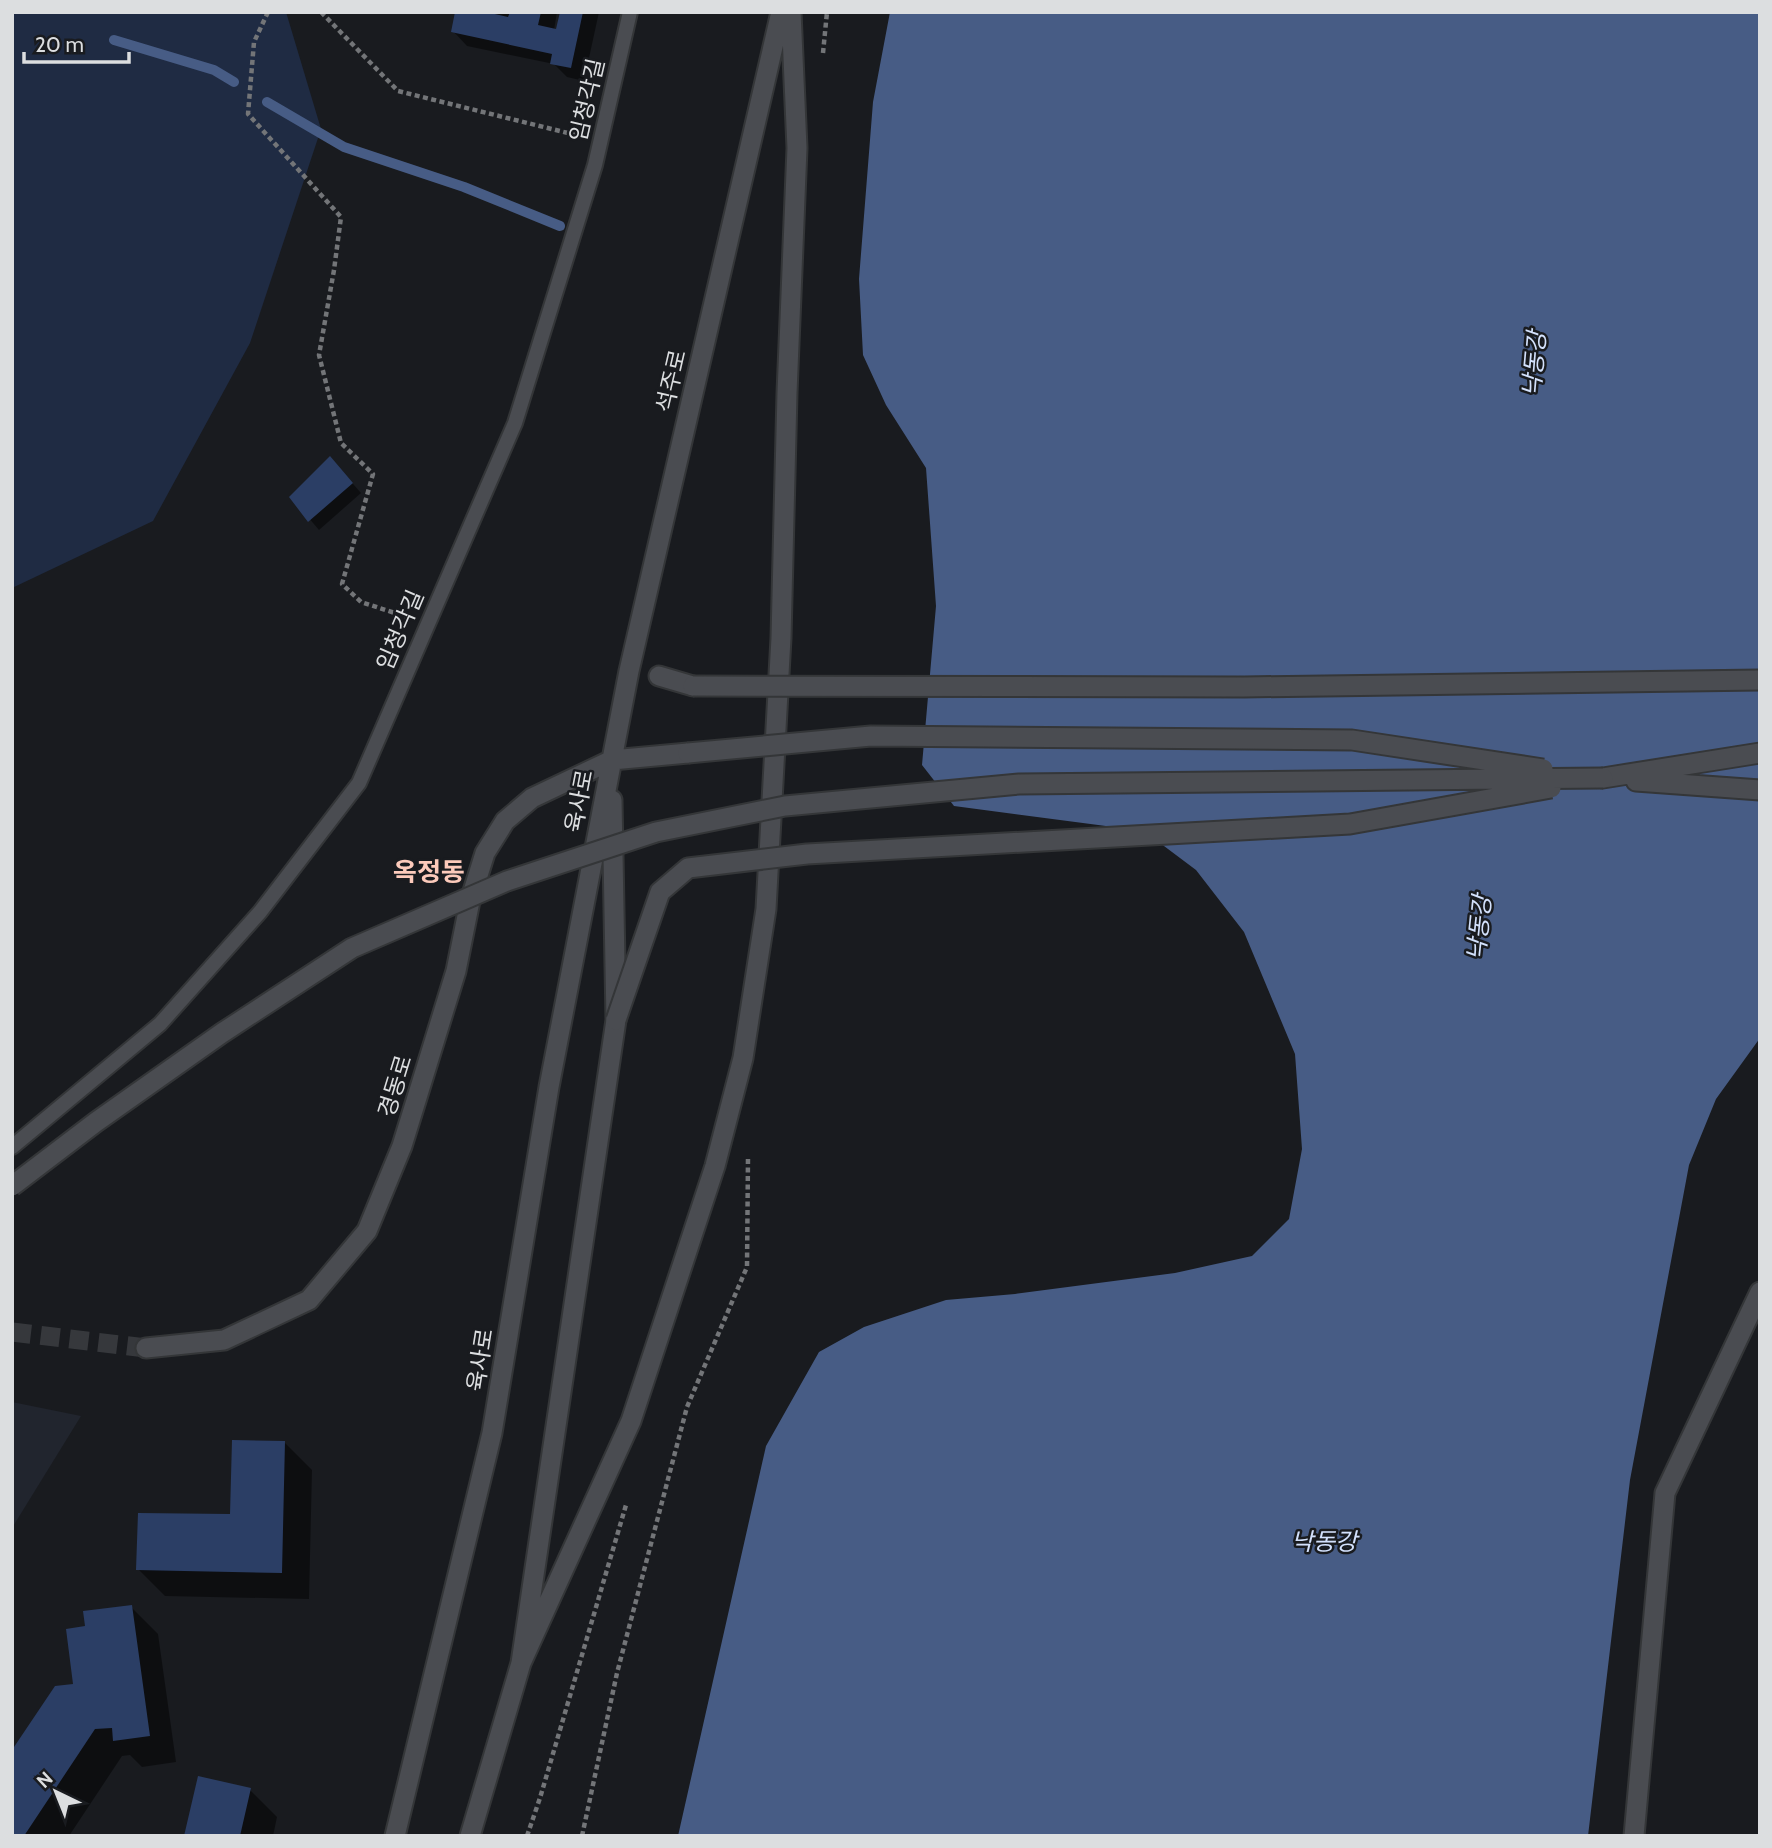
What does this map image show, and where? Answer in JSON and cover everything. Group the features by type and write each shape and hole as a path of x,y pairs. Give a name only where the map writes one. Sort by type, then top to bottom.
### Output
{"street":[{"name":"석주로","path":"612,760 629,671 781,12"},
{"path":"521,1663 631,1421 715,1166 743,1058 766,909 781,638 797,148 791,12"},
{"path":"659,676 693,685 1244,687 1760,680"},
{"path":"612,760 871,736 1352,740 1603,778 1760,790"},
{"path":"616,1020 660,892 688,868 807,854 1350,824 1603,778 1760,753"},
{"name":"육사로","path":"470,1836 521,1663 616,1020 612,760"},
{"name":"육사로","path":"395,1836 492,1433 549,1087 612,760"},
{"name":"경동로","path":"146,1348 224,1340 309,1300 367,1231 406,1133 457,971 470,901 485,853 505,821 532,798 612,760"},
{"path":"12,1186 96,1122 222,1033 352,948 507,881 656,832 785,806 1019,784 1603,778"},
{"path":"1634,1836 1665,1493 1760,1292"}],"lane":[{"name":"임청각길","path":"12,1147 160,1024 260,912 359,783 515,423 595,165 630,12"}],"path":[{"path":"268,12 254,41 248,114 341,217 320,355 341,443 373,474 342,584 361,602 428,624"},
{"path":"321,12 398,91 601,141"}],"shaded area":[{"path":"12,12 286,12 321,129 250,343 153,521 12,588"},
{"path":"12,1402 81,1416 12,1528"}],"water":[{"name":"낙동강","path":"890,12 1760,12 1760,1038 1716,1099 1689,1165 1630,1480 1588,1836 678,1836 766,1446 819,1352 864,1327 946,1300 1015,1294 1175,1273 1252,1256 1289,1219 1302,1149 1295,1054 1244,932 1196,870 1144,831 954,806 922,765 936,606 926,468 886,405 863,355 859,279 873,102"}],"building":[{"path":"455,12 486,12 508,17 510,12 541,12 538,25 556,29 560,12 583,12 571,68 550,64 552,54 451,32"},
{"path":"330,456 353,483 308,522 289,497"},
{"path":"232,1440 285,1441 282,1573 136,1570 138,1513 230,1514"},
{"path":"132,1605 150,1736 113,1741 112,1728 95,1729 24,1836 12,1836 12,1750 55,1686 73,1684 66,1629 85,1626 83,1611"},
{"path":"198,1776 251,1788 240,1836 184,1836"}],"waterway":[{"path":"114,40 214,70 234,82"},
{"path":"267,102 344,147 464,187 560,226"}],"tunnel":[{"path":"12,1332 146,1348"}],"district":[{"name":"옥정동","path":"429,872"}]}
